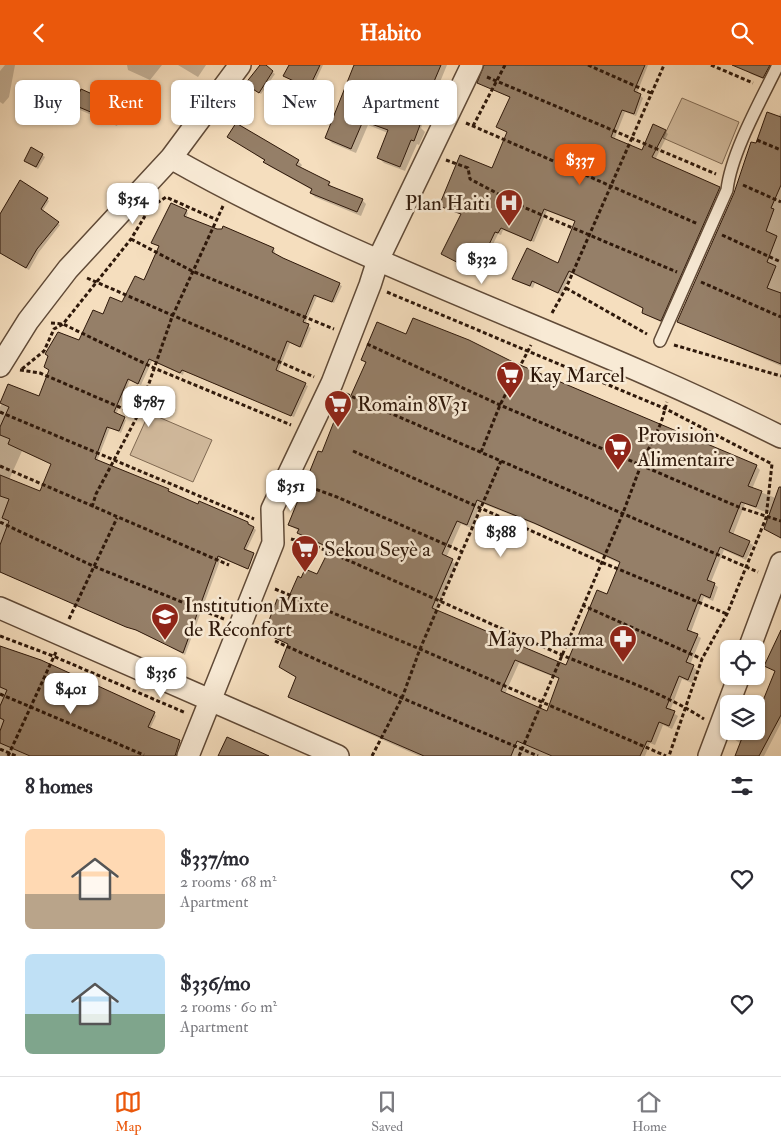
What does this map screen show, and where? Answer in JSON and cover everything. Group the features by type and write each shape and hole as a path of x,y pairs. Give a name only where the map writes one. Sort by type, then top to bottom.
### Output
{"street":[{"path":"10,367 28,321 68,269 171,158 240,65"},
{"path":"457,96 471,67"},
{"path":"188,756 273,543 272,509 331,385 378,261 443,125"},
{"path":"171,158 231,192 378,261 671,386 781,437"},
{"path":"752,640 778,571"},
{"path":"0,608 65,638 207,710 338,756"},
{"path":"709,756 735,685"}],"lane":[{"path":"660,341 708,229 727,190 728,179 745,135 778,65"}],"path":[{"path":"473,126 505,65"},
{"path":"588,65 652,93"},
{"path":"481,452 500,405 526,351 542,330 566,288 664,65"},
{"path":"711,65 766,89"},
{"path":"471,67 496,82 781,202"},
{"path":"457,118 781,262"},
{"path":"745,135 781,150"},
{"path":"429,153 468,168 470,179 495,193 588,236 689,276 781,317"},
{"path":"92,507 96,494 138,415 172,317 215,219 231,192"},
{"path":"151,207 166,197 215,219"},
{"path":"10,367 44,351 54,329 63,324 97,282 131,239 146,215"},
{"path":"131,239 192,271 349,335 500,405 766,517 781,521"},
{"path":"68,269 172,317 747,567 778,571"},
{"path":"258,582 420,649 668,756 702,659 727,614 766,517 772,464 666,409 370,285"},
{"path":"28,321 63,324 154,368 308,433"},
{"path":"10,367 40,373 138,415"},
{"path":"0,411 685,707 719,729"},
{"path":"519,756 623,513 641,465 662,423"},
{"path":"353,451 601,562 727,614"},
{"path":"372,756 402,698 420,649 502,461"},
{"path":"0,466 229,565"},
{"path":"286,479 337,497 462,552"},
{"path":"9,755 53,656 65,638 71,613 117,517"},
{"path":"0,522 93,566 241,625"},
{"path":"582,605 702,659"},
{"path":"0,636 207,710"},
{"path":"275,641 538,756"},
{"path":"0,693 144,755"},
{"path":"0,749 9,755 16,756"}],"shaded area":[{"path":"682,98 739,122 722,164 663,138"},
{"path":"149,413 212,440 193,482 130,455"}],"building":[{"path":"260,65 266,65 273,71 267,80 264,80 264,85 259,93 254,90 254,80 248,80"},
{"path":"289,65 320,65 313,80 292,80 283,76"},
{"path":"354,65 441,65 435,80 348,80"},
{"path":"484,65 645,65 634,91 641,94 634,114 622,110 611,137 642,150 653,124 666,130 652,157 720,187 661,321 642,313 643,308 569,271 558,293 532,281 530,286 512,279 527,248 558,263 575,221 544,209 531,241 501,228 498,233 495,232 476,272 441,254 461,214 439,206 460,155 492,168 507,132 496,127 510,97 477,83"},
{"path":"732,65 770,65 763,78"},
{"path":"81,89 90,93 90,112 80,108"},
{"path":"344,90 344,125 361,125 351,149 325,138 330,125 334,125 334,115"},
{"path":"767,112 781,117 781,185 771,208 774,209 766,231 777,236 767,262 776,266 767,288 781,293 781,364 677,322 734,193 751,142 756,143"},
{"path":"235,125 239,125 299,160 296,165 330,182 328,185 363,199 357,212 310,193 312,189 263,162 265,160 227,137"},
{"path":"374,125 420,125 414,141 411,140 400,167 377,158 388,130"},
{"path":"31,147 43,154 36,167 24,161"},
{"path":"20,180 48,198 41,209 59,222 37,249 26,268 0,253 0,214"},
{"path":"171,203 187,210 184,216 217,229 222,229 223,226 274,248 272,252 283,258 340,283 332,302 314,295 303,322 309,324 300,347 287,341 276,370 306,383 291,416 182,370 180,373 149,359 138,384 128,379 114,412 125,417 119,431 107,427 95,459 169,489 168,491 198,504 199,501 248,522 248,524 254,527 244,549 254,553 248,569 218,556 183,653 136,630 0,572 0,545 9,521 2,518 9,499 0,496 0,475 40,491 51,464 8,444 10,439 0,435 0,427 9,407 0,403 8,384 39,396 49,370 44,367 48,356 45,354 58,332 79,340 93,310 103,314 110,297 122,302 135,276 144,280 159,246 151,243"},
{"path":"413,318 469,340 513,362 757,465 748,486 762,491 756,507 741,502 729,532 750,541 743,557 720,547 707,580 715,583 710,598 701,594 687,630 698,634 686,662 694,665 688,680 679,676 666,708 675,711 669,726 659,722 651,742 647,741 640,756 552,756 517,741 511,756 424,756 288,697 296,677 279,667 288,644 264,633 278,597 287,601 298,576 301,578 305,569 317,574 330,548 297,533 299,529 288,525 318,451 322,452 335,419 345,400 348,402 366,362 361,360 377,322 406,334","holes":["477,500 534,523 620,562 607,594 597,590 566,665 432,608 453,559 442,554 457,521 467,525","515,660 559,678 547,711 501,691"]},
{"path":"779,487 781,487 781,538 764,529"},
{"path":"781,630 781,715 759,756 735,756 741,740 765,740 765,696 775,671 765,666"},
{"path":"0,646 41,660 155,712 148,727 180,740 175,756 30,756 0,743 0,731 4,720 0,718 0,706 7,690 0,687"},
{"path":"227,737 269,756 218,756"}],"place":[{"name":"Plan Haiti","path":"509,227"},
{"name":"Kay Marcel","path":"510,399"},
{"name":"Romain 8V31","path":"338,428"},
{"name":"Provision Alimentaire","path":"618,471"},
{"name":"Sekou Seyè a","path":"305,573"},
{"name":"Institution Mixte de Réconfort","path":"165,641"},
{"name":"Mayo Pharma","path":"623,663"}]}
